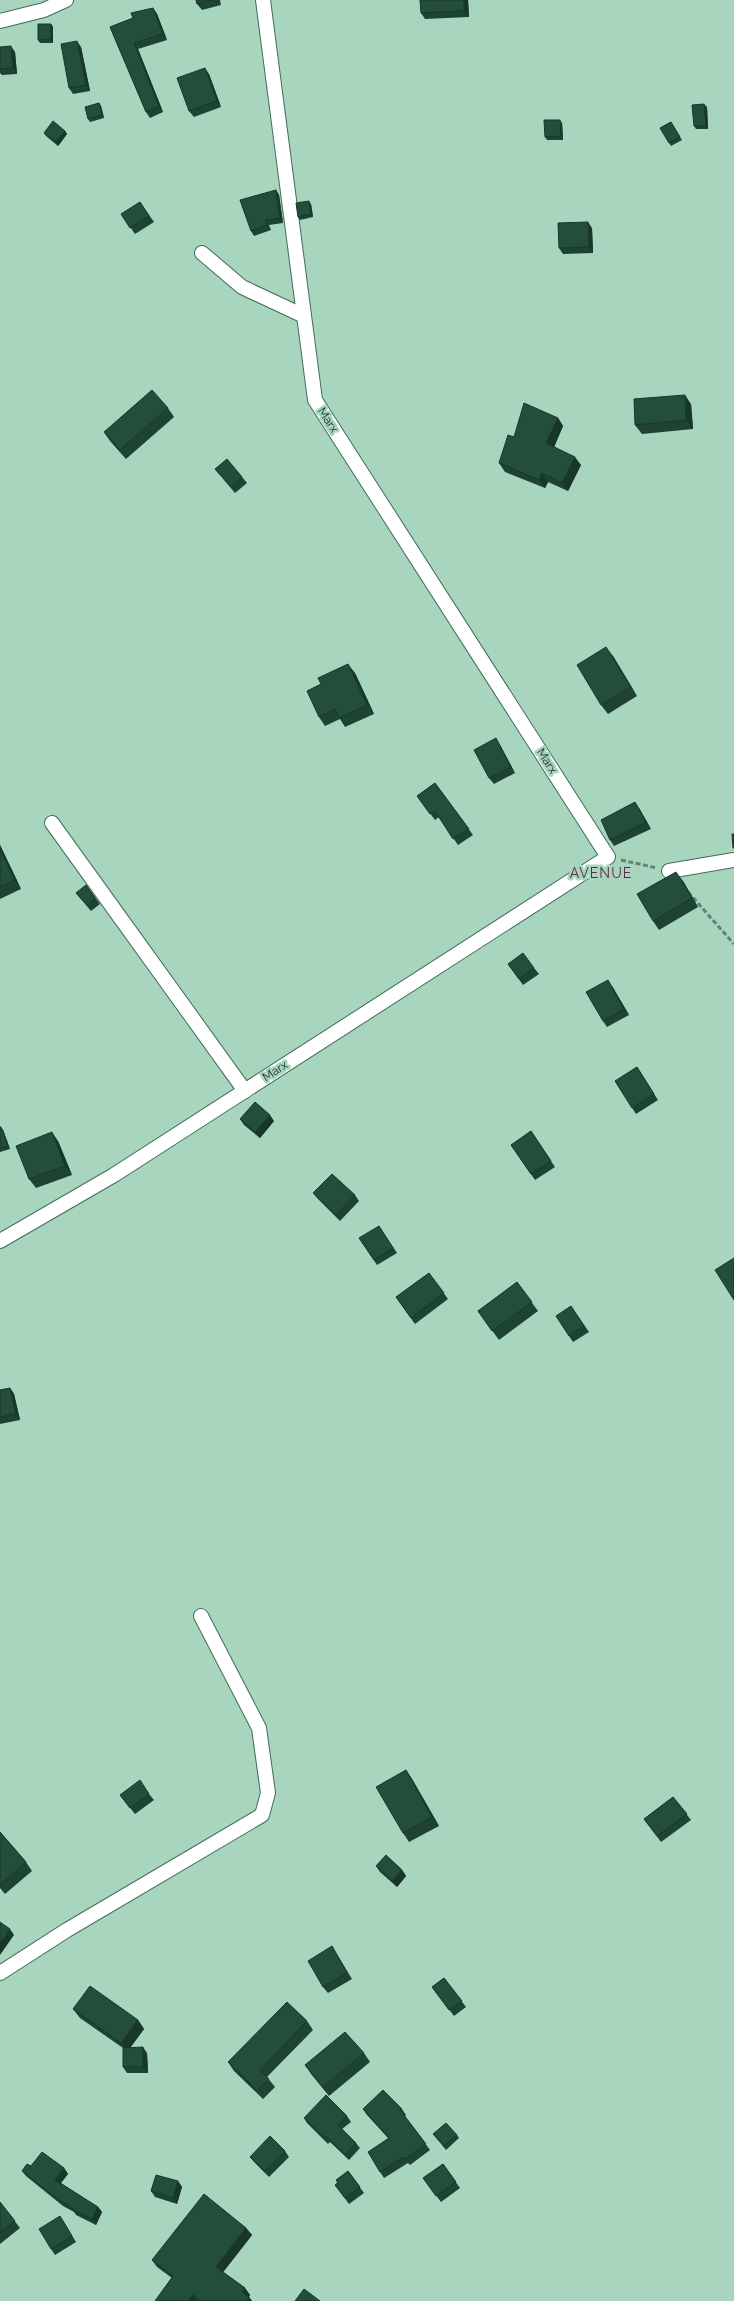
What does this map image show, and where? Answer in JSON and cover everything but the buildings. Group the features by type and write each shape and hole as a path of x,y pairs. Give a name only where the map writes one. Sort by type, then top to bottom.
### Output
{"street":[{"path":"0,21 44,10 66,0"},
{"name":"Marx","path":"0,1241 114,1175 608,857 315,400 263,0"},
{"path":"202,254 242,287 304,316"},
{"path":"52,823 245,1091"},
{"path":"669,871 734,860"},
{"path":"0,1973 68,1930 262,1815 268,1792 259,1728 201,1616"}],"path":[{"path":"608,857 669,871 734,944"}],"district":[{"name":"AVENUE","path":"601,873"}]}
